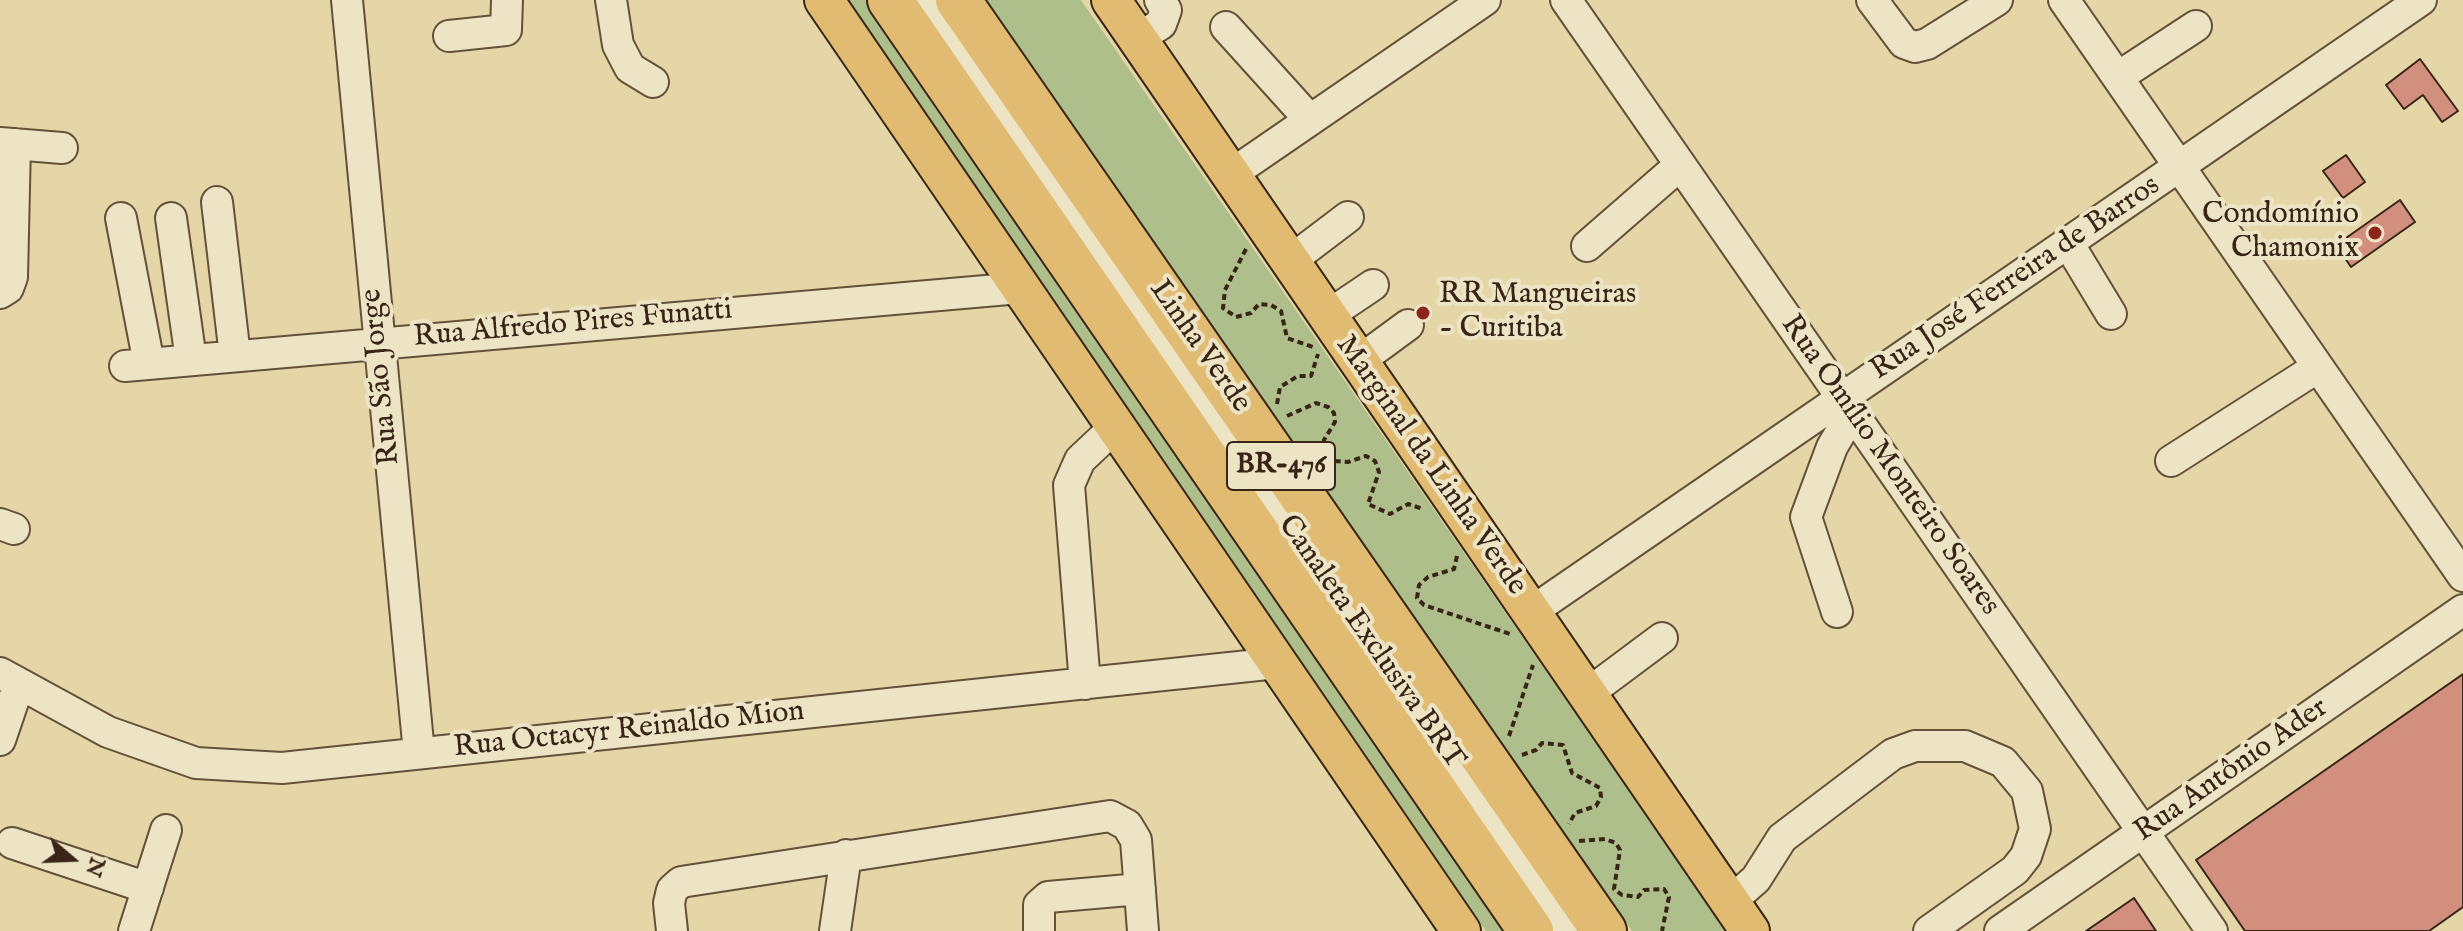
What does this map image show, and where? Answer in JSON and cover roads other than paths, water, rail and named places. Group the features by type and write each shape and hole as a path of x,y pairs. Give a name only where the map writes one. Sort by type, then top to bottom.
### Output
{"highway":[{"name":"Linha Verde","path":"890,0 1531,931"},
{"name":"Linha Verde","path":"958,0 1604,931"}],"main road":[{"path":"824,0 1461,931"},
{"name":"Marginal da Linha Verde","path":"1111,0 1359,361 1522,624 1587,694 1740,916"}],"street":[{"name":"Rua São Jorge","path":"347,0 419,753"},
{"path":"449,36 506,30 507,0"},
{"path":"611,0 618,45 624,57 640,77 653,82"},
{"name":"Canaleta Exclusiva BRT","path":"924,0 1570,931"},
{"path":"1137,39 1161,24 1165,16 1160,0"},
{"path":"1230,175 1485,0"},
{"name":"Rua Omílio Monteiro Soares","path":"1566,0 2212,931"},
{"path":"1872,0 1904,43 1915,47 1927,44 1997,0"},
{"path":"2064,0 2463,576"},
{"name":"Rua José Ferreira de Barros","path":"1522,624 1847,406 2068,243 2421,0"},
{"path":"2118,77 2196,26"},
{"path":"1226,27 1310,120"},
{"path":"0,293 8,288 12,277 8,144 62,148"},
{"path":"1587,246 1680,165"},
{"path":"217,202 235,356"},
{"path":"1290,261 1348,217"},
{"name":"Rua Alfredo Pires Funatti","path":"121,218 137,365 378,341 1020,288"},
{"path":"171,218 191,360"},
{"path":"2068,243 2111,314"},
{"path":"1327,316 1373,285"},
{"path":"1359,361 1408,325"},
{"path":"2171,461 2318,367"},
{"path":"1837,612 1806,517 1847,406"},
{"path":"1085,684 1069,485 1080,460 1115,427"},
{"name":"Rua Antônio Ader","path":"2000,931 2463,610"},
{"path":"1587,694 1662,638"},
{"name":"Rua Octacyr Reinaldo Mion","path":"9,678 108,732 196,763 282,768 1277,663"},
{"path":"0,740 9,678"},
{"path":"1740,916 1756,879 1782,838 1893,754 1915,746 1965,746 2003,762 2027,791 2035,829 2026,856 2015,870 1929,931"},
{"path":"672,931 669,903 672,890 681,882 1110,816 1127,825 1136,840 1143,931"},
{"path":"134,931 166,830"},
{"path":"12,843 148,888"},
{"path":"835,931 846,855"},
{"path":"1039,931 1039,905 1048,897 1140,889"}],"place":[{"name":"Condomínio Chamonix","path":"2375,233"},
{"name":"RR Mangueiras - Curitiba","path":"1423,313"}]}
